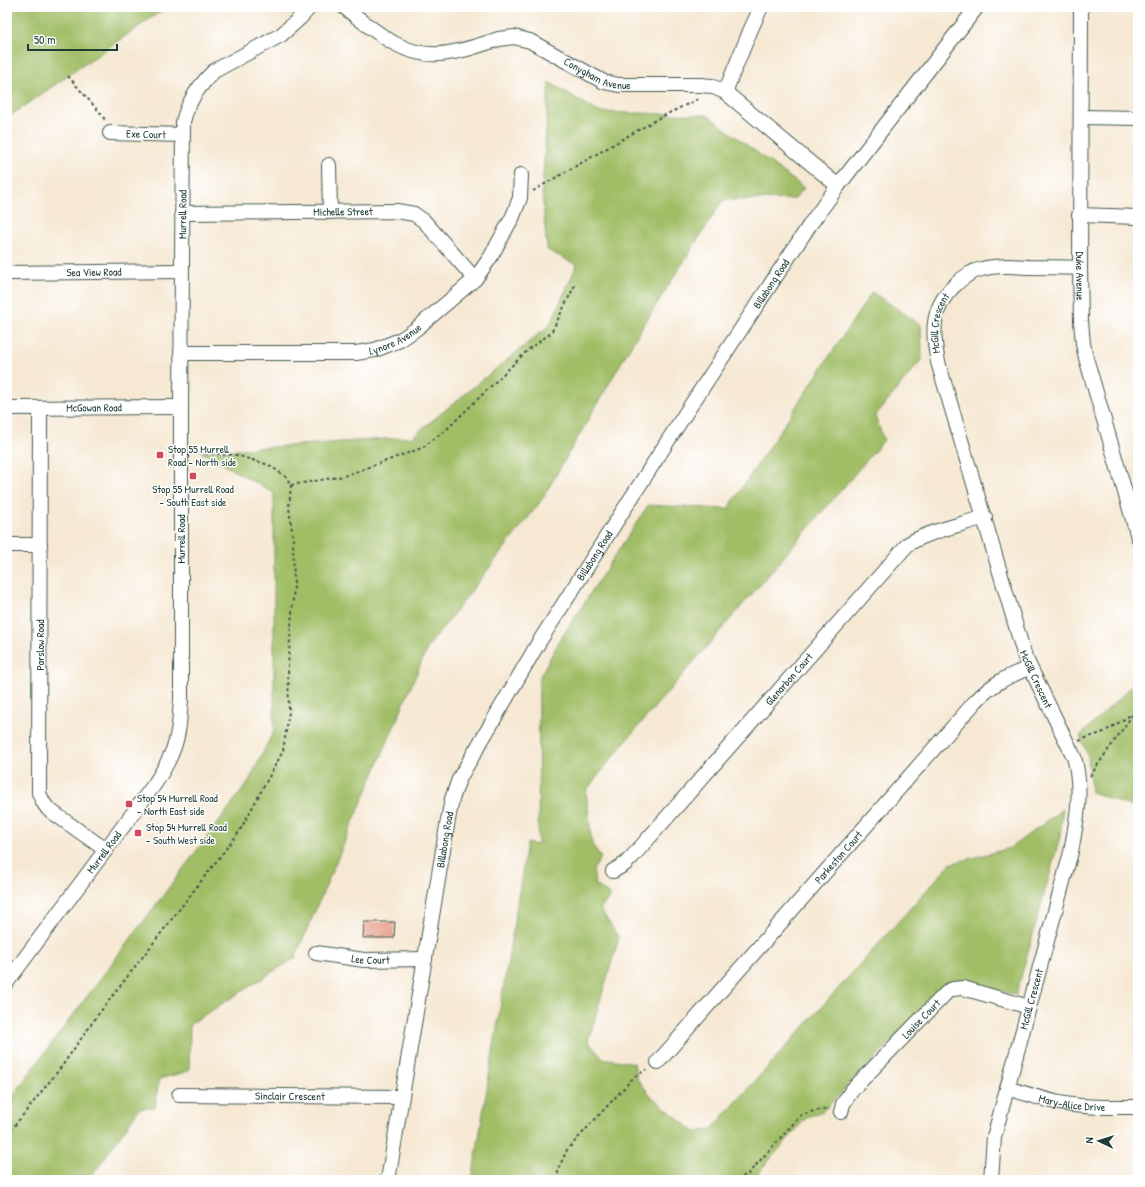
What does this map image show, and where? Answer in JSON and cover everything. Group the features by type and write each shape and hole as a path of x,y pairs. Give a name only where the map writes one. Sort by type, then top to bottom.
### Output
{"street":[{"name":"Murrell Road","path":"7,982 154,785 170,756 178,731 181,700 180,407 182,135 186,111 192,98 214,71 281,35 302,17 310,7"},
{"name":"Conygham Avenue","path":"344,7 384,37 409,50 438,54 499,39 522,38 539,44 604,82 619,85 701,85 722,90 838,186"},
{"path":"722,90 761,7"},
{"name":"Billabong Road","path":"388,1180 452,799 459,779 539,642 600,545 786,261 838,186 977,7"},
{"name":"Duke Avenue","path":"1081,7 1079,215 1081,321 1083,344 1138,537"},
{"path":"1081,117 1138,118"},
{"name":"Exe Court","path":"110,133 182,135"},
{"path":"329,165 330,212"},
{"name":"Lynore Avenue","path":"181,353 341,353 375,350 395,342 416,329 475,279 482,270 500,240 520,198 521,175"},
{"name":"Michelle Street","path":"182,213 397,211 414,214 428,224 475,279"},
{"path":"1079,215 1138,217"},
{"name":"McGill Crescent","path":"991,1180 994,1137 1071,852 1078,815 1080,789 1077,769 1070,748 1029,668 1020,644 985,517 938,362 934,332 935,320 937,310 943,297 959,280 968,274 981,269 1004,266 1080,268"},
{"name":"Sea View Road","path":"7,273 181,271"},
{"name":"McGowan Road","path":"7,408 180,407"},
{"name":"Parslow Road","path":"40,408 39,793 48,809 106,850"},
{"name":"Glenarbon Court","path":"613,871 625,864 632,857 908,544 948,528 985,517"},
{"path":"7,545 40,545"},
{"name":"Parkeston Court","path":"658,1062 804,894 986,690 1000,680 1029,668"},
{"name":"Lee Court","path":"316,953 364,960 425,959"},
{"name":"Louise Court","path":"836,1110 843,1104 852,1090 948,991 963,988 1029,1007"},
{"name":"Mary-Alice Drive","path":"1007,1088 1066,1104 1138,1107"},
{"name":"Sinclair Crescent","path":"179,1095 402,1097"}],"path":[{"path":"68,76 103,116 110,133"},
{"path":"520,198 658,118 722,90"},
{"path":"291,485 344,476 422,448 448,428 529,349 551,333 576,283"},
{"path":"7,1135 62,1066 97,1016 239,832 283,751 289,712 288,666 294,586 293,539 289,507 291,485 286,477 269,465 236,455 181,453"},
{"path":"1080,789 1138,707"},
{"path":"1070,748 1086,738 1104,732 1133,713"},
{"path":"557,1180 558,1166 567,1150 634,1077 658,1062"},
{"path":"737,1180 748,1174 801,1115 814,1111 836,1110"}],"green space":[{"path":"7,7 167,7 7,118"},
{"path":"549,82 599,112 707,115 804,188 795,199 723,200 639,332 541,501 428,647 295,958 190,1024 189,1071 159,1079 155,1107 139,1109 89,1180 7,1180 7,1103 249,781 274,730 274,493 201,452 412,437 550,325 577,265 547,250 542,193"},
{"path":"872,292 921,325 922,359 875,416 884,440 624,743 586,791 592,844 601,858 593,870 595,884 611,896 600,909 619,938 588,1041 602,1058 634,1063 637,1079 652,1097 695,1132 712,1129 950,864 1010,848 1063,809 1060,837 1016,995 957,980 946,986 823,1111 807,1117 757,1174 762,1180 472,1180 527,843 538,845 539,678 560,640 648,505 728,509"},
{"path":"1138,680 1138,809 1091,792 1088,756 1080,736"}],"building":[{"path":"364,922 395,922 394,938 363,938"}],"place":[{"name":"Stop 55 Murrell Road - North side","path":"160,455"},
{"name":"Stop 55 Murrell Road - South East side","path":"193,476"},
{"name":"Stop 54 Murrell Road - North East side","path":"129,804"},
{"name":"Stop 54 Murrell Road - South West side","path":"138,833"}]}
